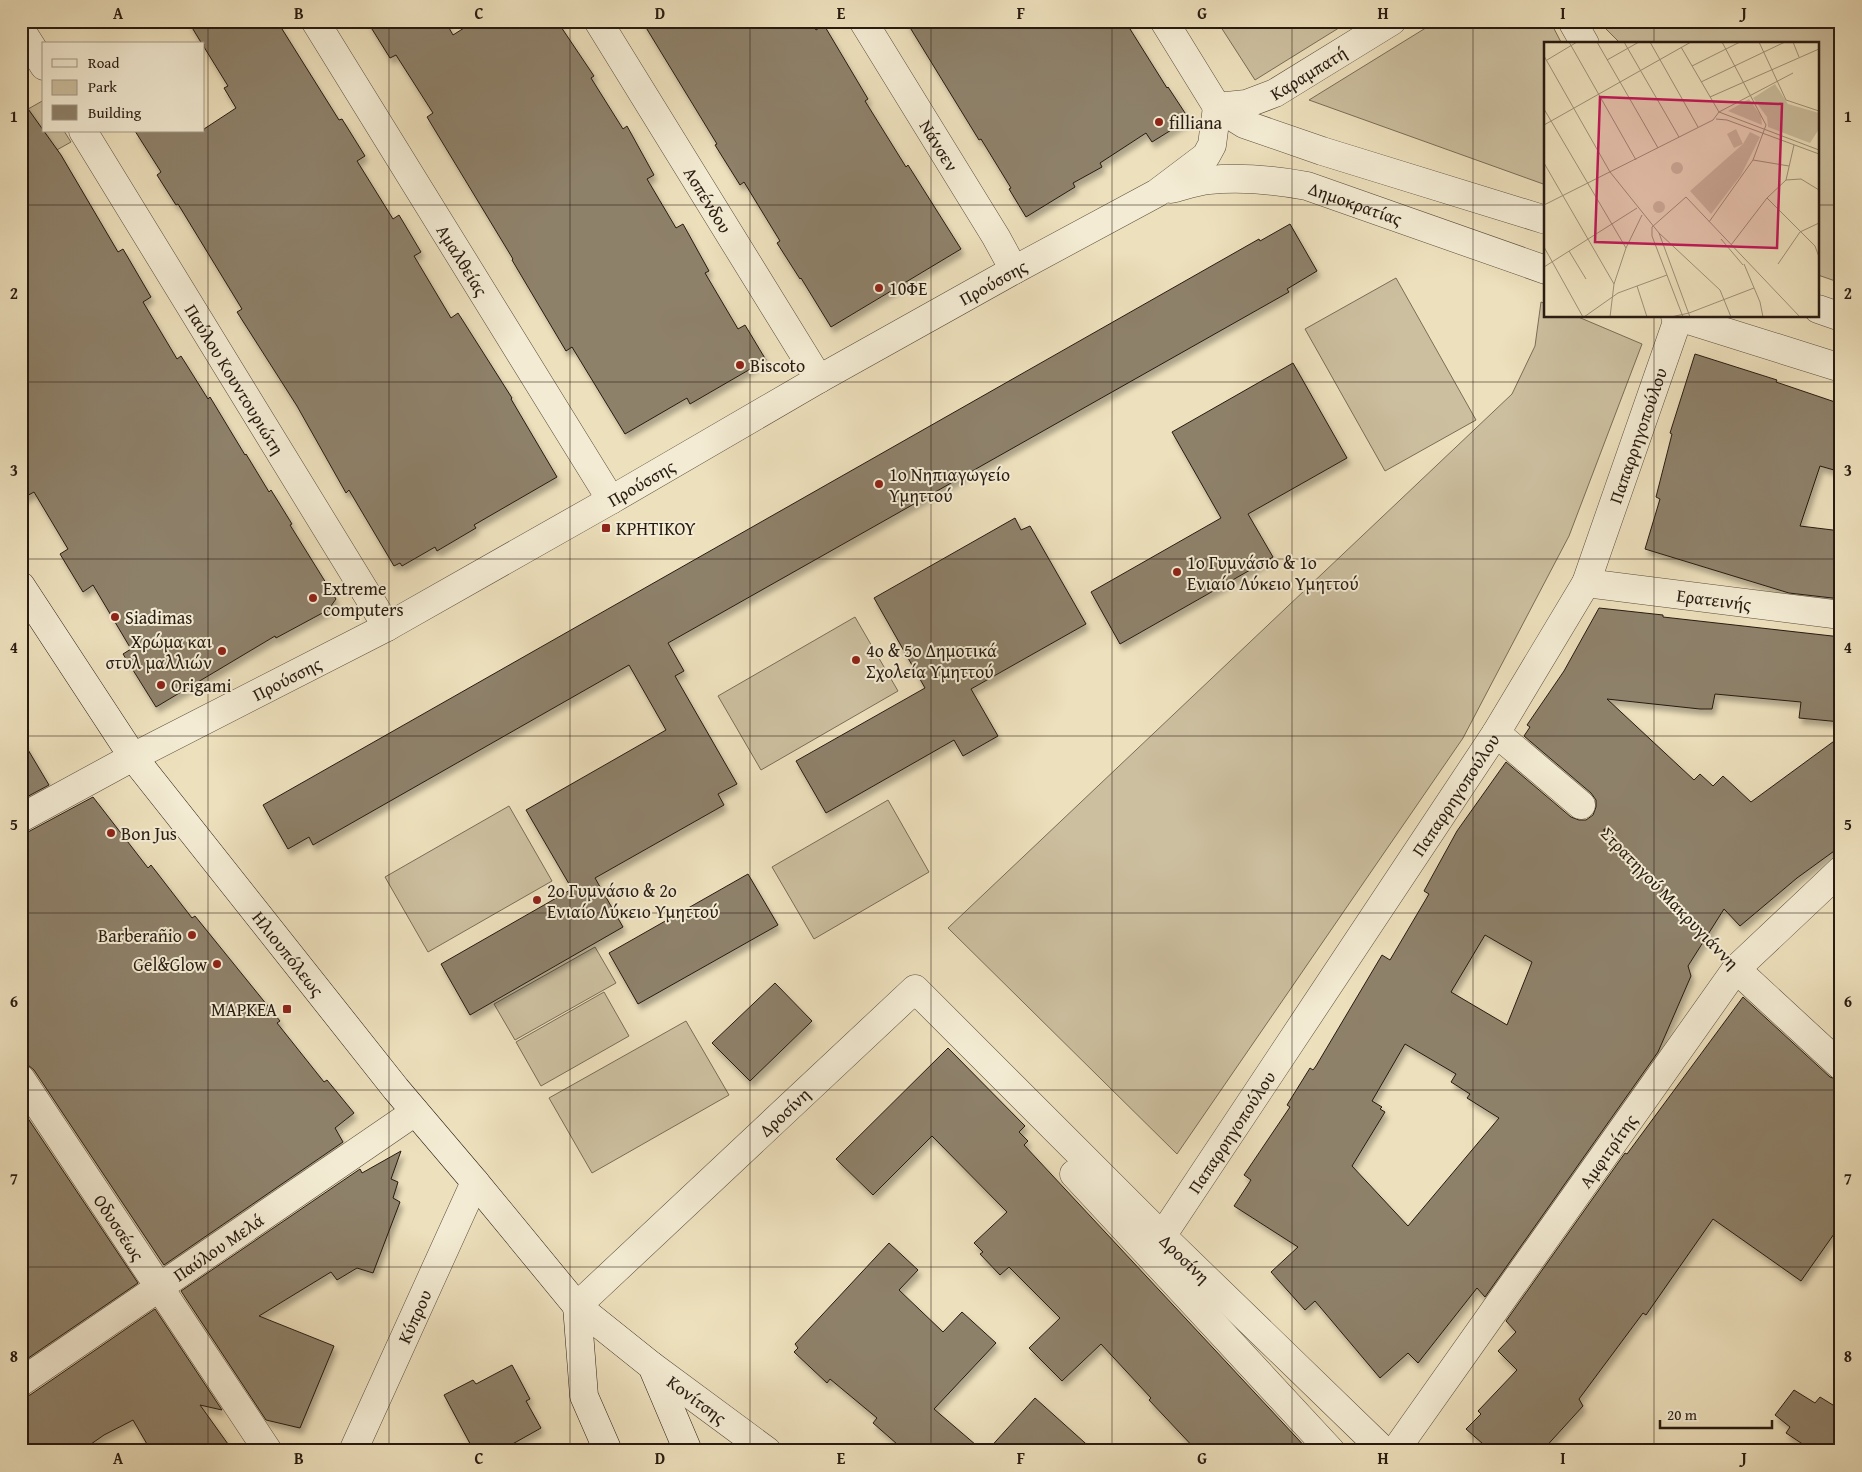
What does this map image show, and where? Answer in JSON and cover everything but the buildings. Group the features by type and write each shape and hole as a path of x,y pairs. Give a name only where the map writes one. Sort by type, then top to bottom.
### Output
{"street":[{"name":"Αμαλθείας","path":"315,21 611,500"},
{"name":"Ασπένδου","path":"598,21 819,379"},
{"name":"Νάνσεν","path":"863,21 1014,270"},
{"path":"1164,21 1217,107 1244,124 1322,152 1544,219"},
{"name":"Καραμπατή","path":"1217,107 1246,104 1274,93 1392,21"},
{"path":"1572,21 1584,42"},
{"path":"21,30 42,63"},
{"name":"Προύσσης","path":"21,818 133,757 387,627 819,379 1157,193 1206,156 1212,145 1217,107"},
{"name":"Παύλου Κουντουριώτη","path":"84,132 387,627"},
{"name":"Δημοκρατίας","path":"1157,193 1207,180 1273,180 1307,186 1544,269"},
{"path":"1820,310 1841,317"},
{"name":"Παπαρρηγοπούλου","path":"1162,1236 1496,733 1586,583 1678,318"},
{"path":"1681,318 1841,368"},
{"name":"Ερατεινής","path":"1586,583 1841,615"},
{"name":"Ηλιουπόλεως","path":"21,586 133,757 415,1112 577,1306"},
{"path":"1496,733 1581,805"},
{"name":"Αμφιτρίτης","path":"1395,1451 1736,969 1841,870"},
{"name":"Στρατηγού Μακρυγιάννη","path":"1736,969 1841,1066"},
{"name":"Δροσίνη","path":"577,1306 915,988 1162,1236 1384,1451"},
{"name":"Δροσίνη","path":"989,1064 981,1073 1332,1451"},
{"name":"Οδυσσέως","path":"21,1079 268,1451"},
{"name":"Παύλου Μελά","path":"21,1382 415,1112"},
{"name":"Κύπρου","path":"353,1451 475,1182"},
{"path":"577,1306 584,1396 608,1451"},
{"name":"Κονίτσης","path":"577,1306 652,1366 768,1451"},
{"path":"652,1366 688,1451"}],"path":[{"name":"Στρατηγού Μακρυγιάννη","path":"1581,805 1736,969"}],"green space":[{"path":"1217,21 1350,21 1255,80"},
{"path":"1437,21 1550,21 1561,42 1544,42 1544,184 1309,100"},
{"path":"1598,21 1841,21 1841,283 1820,276 1820,42 1619,42"},
{"path":"42,101 42,132 65,132 71,142 21,170 21,113"},
{"path":"1396,278 1476,420 1385,471 1305,329"},
{"path":"1541,302 1544,303 1544,318 1581,318 1642,344 1569,536 1463,738 1177,1154 948,928 1512,394 1535,346"},
{"path":"855,617 898,691 761,770 718,696"},
{"path":"888,800 929,872 814,939 772,867"},
{"path":"509,806 552,881 428,952 385,877"},
{"path":"595,947 616,983 515,1040 494,1004"},
{"path":"604,992 629,1036 541,1086 516,1042"},
{"path":"686,1021 729,1095 592,1173 549,1098"}],"place":[{"name":"filliana","path":"1159,122"},
{"name":"10ΦΕ","path":"879,288"},
{"name":"Biscoto","path":"740,365"},
{"name":"1ο Νηπιαγωγείο Υμηττού","path":"879,484"},
{"name":"ΚΡΗΤΙΚΟΥ","path":"606,528"},
{"name":"1ο Γυμνάσιο & 1ο Ενιαίο Λύκειο Υμηττού","path":"1177,572"},
{"name":"Extreme computers","path":"313,598"},
{"name":"Siadimas","path":"115,617"},
{"name":"Χρώμα και στυλ μαλλιών","path":"222,651"},
{"name":"4ο & 5ο Δημοτικά Σχολεία Υμηττού","path":"856,660"},
{"name":"Origami","path":"161,685"},
{"name":"Bon Jus","path":"111,833"},
{"name":"2ο Γυμνάσιο & 2ο Ενιαίο Λύκειο Υμηττού","path":"537,900"},
{"name":"Barberañio","path":"192,935"},
{"name":"Gel&Glow","path":"217,964"},
{"name":"ΜΑΡΚΕΑ","path":"287,1009"}]}
